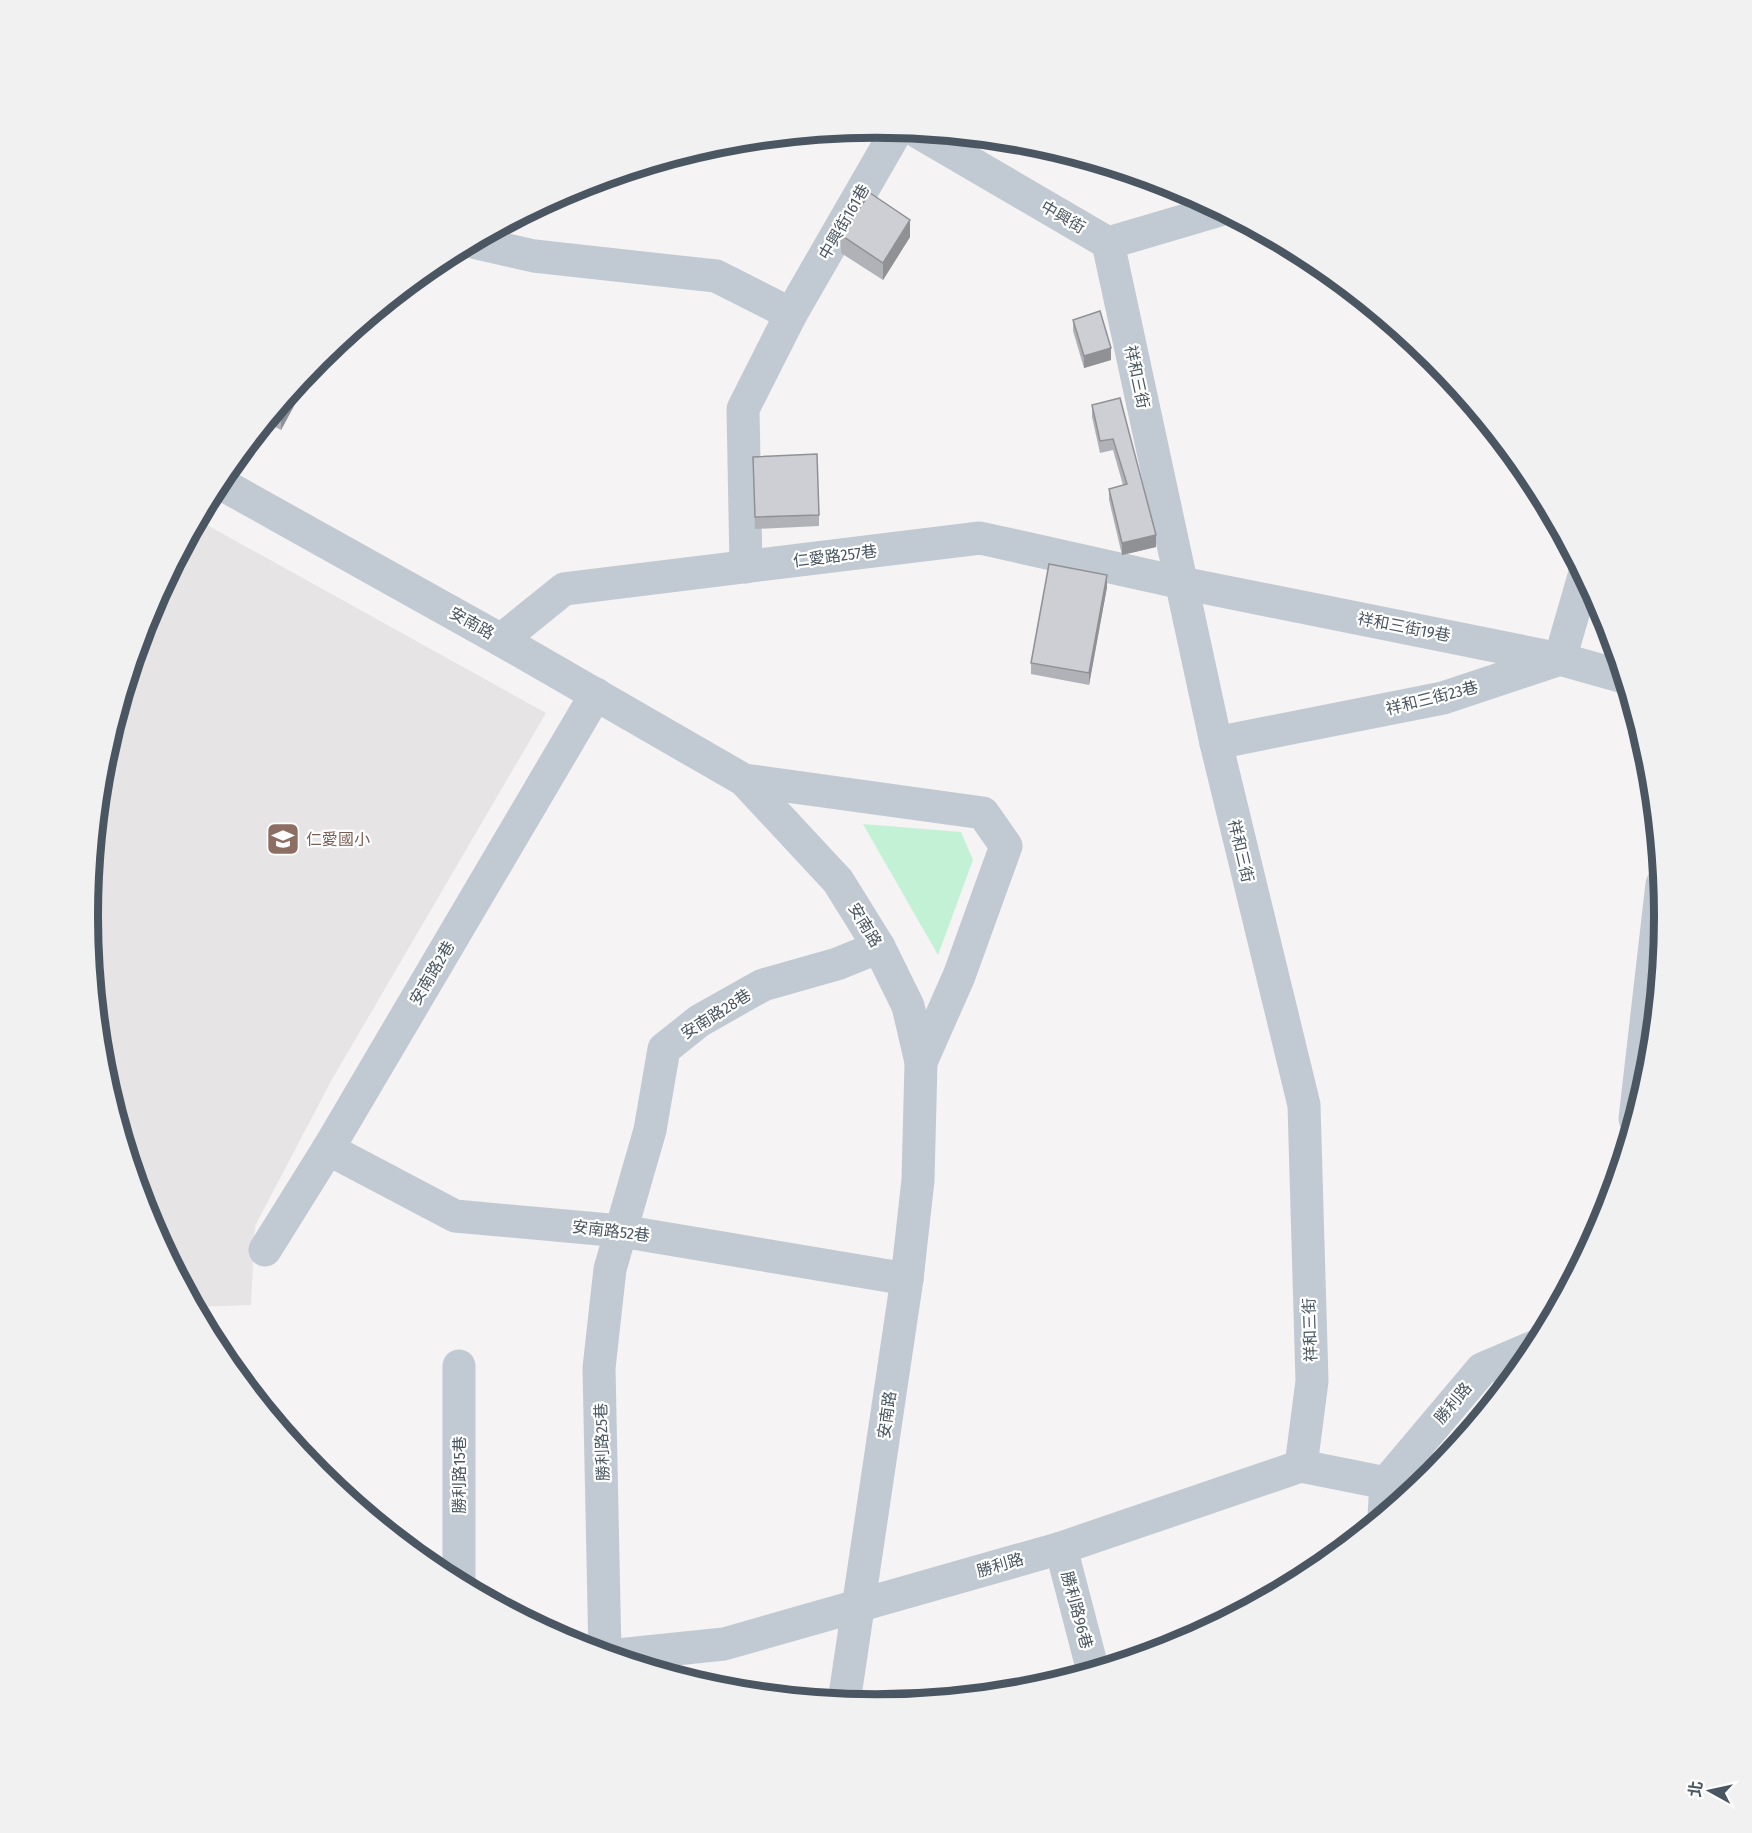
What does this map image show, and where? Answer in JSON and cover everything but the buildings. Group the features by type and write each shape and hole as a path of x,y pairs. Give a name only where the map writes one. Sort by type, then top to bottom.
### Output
{"street":[{"name":"中興街161巷","path":"746,567 743,409 791,314 892,139"},
{"name":"中興街","path":"933,141 1108,243"},
{"path":"1108,243 1209,213"},
{"name":"祥和三街","path":"1108,243 1216,743 1304,1105 1312,1381 1301,1466"},
{"path":"483,244 534,256 716,276 791,314"},
{"name":"安南路","path":"227,487 501,640 744,780 838,881 879,946 908,1006 921,1062 918,1180 907,1279 845,1694"},
{"name":"仁愛路257巷","path":"501,640 564,589 980,538 1182,583"},
{"name":"祥和三街19巷","path":"1182,583 1560,659 1616,675"},
{"path":"1560,659 1581,587"},
{"name":"祥和三街23巷","path":"1216,743 1443,698 1560,659"},
{"name":"安南路2巷","path":"265,1250 328,1149 596,694"},
{"path":"744,780 983,813 1006,846 959,976 921,1062"},
{"name":"安南路28巷","path":"621,1231 650,1130 664,1048 699,1021 763,985 837,964 879,946"},
{"path":"1643,1049 1653,961"},
{"name":"安南路52巷","path":"328,1149 455,1216 621,1231 907,1279"},
{"name":"勝利路25巷","path":"607,1647 599,1368 610,1269 621,1231"},
{"name":"勝利路","path":"1386,1483 1482,1369 1520,1354"},
{"name":"勝利路15巷","path":"459,1365 459,1574"},
{"path":"1301,1466 1386,1483 1418,1475"},
{"name":"勝利路","path":"624,1653 724,1644 1061,1548 1301,1466"},
{"path":"1385,1506 1386,1483"},
{"name":"勝利路96巷","path":"1061,1548 1091,1664"}],"shaded area":[{"name":"仁愛國小","path":"204,523 546,713 331,1081 255,1226 251,1305 202,1307 178,1261 139,1167 124,1118 112,1068 99,967 99,866 112,765 139,666 178,572"}],"green space":[{"path":"863,824 961,832 973,860 938,955"}],"place":[{"name":"仁愛國小","path":"283,839"}]}
